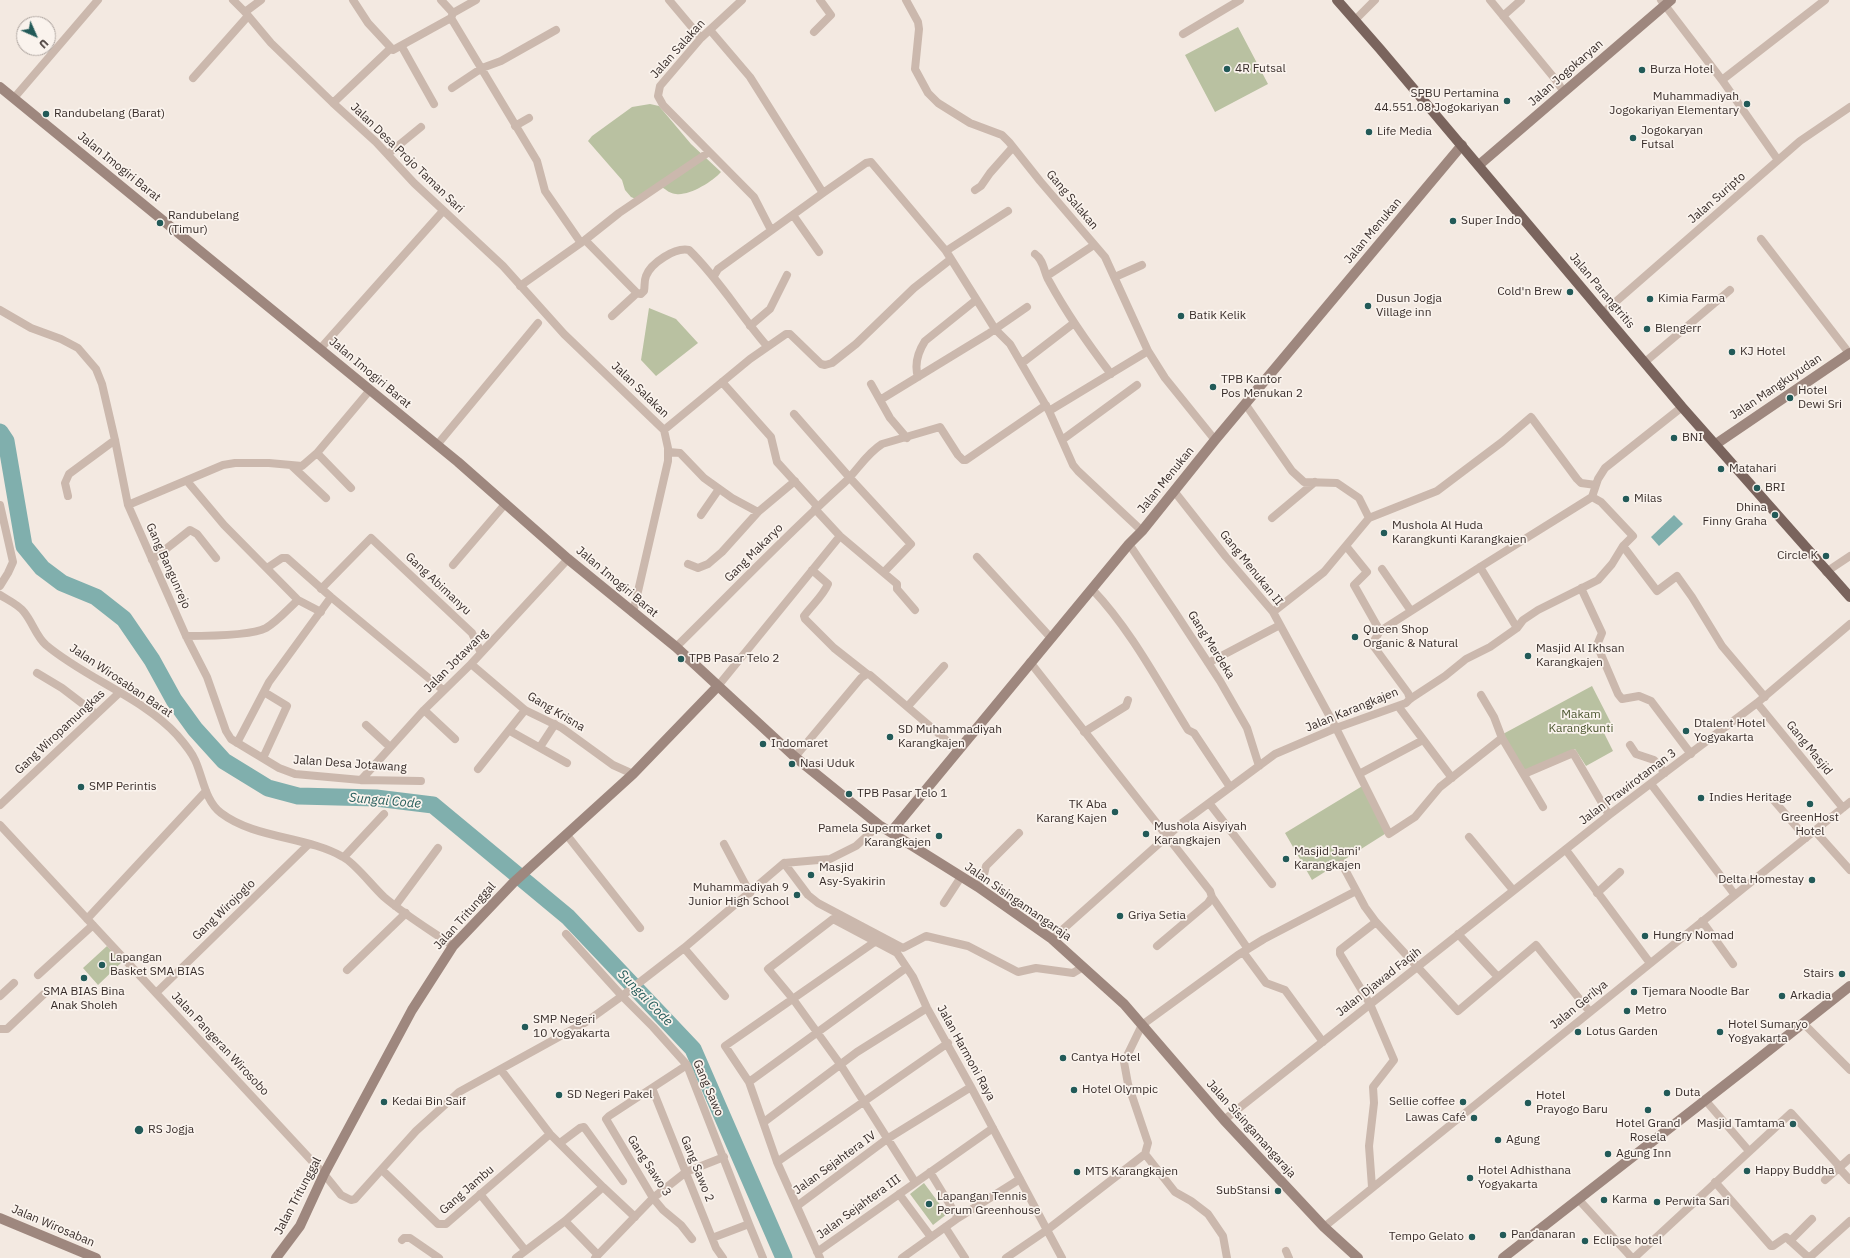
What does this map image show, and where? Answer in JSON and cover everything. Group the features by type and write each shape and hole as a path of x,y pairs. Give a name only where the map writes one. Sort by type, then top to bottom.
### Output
{"main road":[{"name":"Jalan Parangtritis","path":"1337,0 1604,312 1682,407 1716,444 1826,572 1850,597"},
{"name":"Jalan Jogokaryan","path":"1479,165 1666,2"},
{"name":"Jalan Imogiri Barat","path":"0,87 437,445 633,613 676,647 718,686"},
{"name":"Jalan Menukan","path":"891,832 959,751 1030,662 1129,544 1142,531 1215,440 1246,405 1462,145"},
{"name":"Jalan Mangkuyudan","path":"1716,444 1850,353"},
{"name":"Jalan Sisingamangaraja","path":"718,686 795,757 879,825 978,887 1052,939 1124,1004 1224,1120 1356,1258"},
{"name":"Jalan Tritunggal","path":"276,1258 300,1226 324,1174 412,1010 453,946 512,883 633,774 718,686"},
{"path":"1503,1258 1706,1101 1850,986"},
{"name":"Jalan Wirosaban","path":"0,1218 82,1256 96,1258"}],"street":[{"path":"14,98 98,0"},
{"name":"Jalan Desa Projo Taman Sari","path":"233,0 247,14 271,43 376,142 442,210 503,266 520,286"},
{"path":"193,78 247,14 261,0"},
{"path":"353,0 363,17 393,50 402,47 476,0"},
{"path":"441,0 452,15 515,126 537,161 545,191 583,241 637,293"},
{"path":"669,0 701,38"},
{"name":"Jalan Salakan","path":"709,152 663,105 658,96 660,86 701,38 742,0"},
{"path":"814,32 831,15 820,0"},
{"name":"Gang Salakan","path":"906,0 918,22 920,29 915,69 928,93 938,103 970,123 1004,137 1105,257 1148,351 1169,383 1215,440"},
{"path":"1182,34 1240,0"},
{"path":"1355,20 1375,0"},
{"path":"1490,0 1555,78 1564,92"},
{"path":"1503,16 1521,0"},
{"path":"1722,80 1825,0"},
{"path":"1666,2 1778,160"},
{"path":"452,88 482,68 500,61 556,30"},
{"path":"710,30 750,77 823,193"},
{"path":"402,47 413,64 434,104"},
{"path":"333,103 391,48"},
{"name":"Jalan Suripto","path":"1604,312 1800,141 1850,106"},
{"path":"515,126 529,118"},
{"path":"388,154 421,127"},
{"path":"975,190 981,186 990,172 1013,146"},
{"path":"520,286 619,213 709,152 754,197 771,230"},
{"path":"714,276 718,269 793,214 866,163 871,162 946,251 995,329 1010,344 1048,408 1078,471 1142,531"},
{"path":"320,348 442,210"},
{"path":"946,251 1008,211"},
{"path":"793,214 819,252"},
{"path":"1761,240 1850,353"},
{"path":"1047,276 1094,245"},
{"path":"612,316 637,293 644,292 646,275 657,262 684,249 689,250 714,276 750,326 767,346"},
{"path":"1035,254 1044,267 1047,276 1074,323 1111,374"},
{"path":"669,427 767,346 786,334 790,334 821,364 825,365 832,363 856,344 914,288 951,259"},
{"path":"1115,277 1142,265"},
{"path":"750,326 770,309 787,275"},
{"name":"Jalan Salakan","path":"520,286 564,334 669,427 667,435 673,452 633,613"},
{"path":"1645,362 1730,290"},
{"path":"918,377 916,362 920,348 925,341 976,300"},
{"path":"880,400 995,329 1027,307"},
{"name":"Gang Bangunrejo","path":"0,310 31,328 78,348 96,369 102,384 128,505 186,636"},
{"path":"437,445 538,323"},
{"path":"1022,364 1074,323"},
{"path":"1048,408 1111,374 1148,351"},
{"path":"722,382 771,437 777,462 795,481 840,536 897,584 897,590 915,610"},
{"path":"871,384 890,418 907,438"},
{"path":"1062,440 1137,385"},
{"path":"128,505 188,481 218,467 230,464 269,463 302,466 317,454 370,390"},
{"path":"1246,405 1292,471 1304,482 1337,483 1359,498 1369,518"},
{"path":"1346,546 1367,572 1354,585 1380,631 1592,497 1596,485 1605,468 1682,407"},
{"name":"Gang Makaryo","path":"676,647 816,508 850,478 876,448 882,444 907,438 940,427 958,455 963,460 966,460 1048,408"},
{"path":"794,414 911,544 884,572"},
{"path":"1273,612 1324,572 1369,518 1437,491 1502,442 1531,417 1577,479 1581,483 1596,485"},
{"path":"68,496 65,483 69,474 115,440"},
{"path":"673,452 685,458 704,478 719,489 758,512"},
{"path":"317,454 351,488"},
{"path":"292,466 326,498"},
{"path":"188,481 224,524 298,600 321,612"},
{"path":"688,564 698,568 708,564 722,552 758,512 795,481"},
{"path":"1272,518 1315,482"},
{"path":"701,514 719,489"},
{"name":"Gang Menukan II","path":"1174,491 1226,557 1273,612 1336,728 1389,834 1415,817 1434,793 1452,778"},
{"path":"1410,699 1445,676 1466,659 1490,647 1517,628 1523,620 1538,610 1598,580 1612,564 1623,546 1633,536 1601,502 1592,497"},
{"path":"453,565 506,503"},
{"path":"0,509 13,562 8,574 0,586"},
{"path":"152,560 190,530 196,534 216,558"},
{"path":"718,686 840,536"},
{"name":"Gang Abimanyu","path":"321,589 371,538 472,632 481,653"},
{"name":"Gang Merdeka","path":"1129,544 1208,663 1247,728 1259,766"},
{"path":"1623,546 1657,591 1677,576 1696,603 1722,646 1765,696"},
{"path":"1826,572 1850,556"},
{"path":"267,568 285,557 321,589 443,690"},
{"path":"977,557 1051,638"},
{"name":"Jalan Jotawang","path":"361,780 424,710 471,664 568,558"},
{"path":"1480,567 1517,628"},
{"path":"1382,569 1411,611"},
{"path":"812,570 828,584 825,591 804,616 805,619 834,648 908,706 959,751"},
{"path":"1582,588 1602,633 1597,645 1618,694 1622,699 1634,696 1651,701 1691,754"},
{"path":"1092,589 1113,613 1130,636 1188,730 1194,733 1230,787"},
{"name":"Jalan Wirosaban Barat","path":"0,595 25,613 36,634 45,644 161,721 182,740 196,760 206,791 217,810 233,821 248,827 308,844 344,857 395,906 453,946"},
{"path":"237,743 264,692 280,666 331,597"},
{"path":"186,636 223,635 262,630 270,626 298,600"},
{"name":"Jalan Prawirotaman 3","path":"1550,862 1609,815 1757,703 1850,624"},
{"path":"1208,663 1280,625"},
{"name":"Jalan Karangkajen","path":"1052,939 1166,836 1275,754 1336,728 1406,703 1410,699 1408,693 1372,644 1380,631"},
{"name":"Jalan Desa Jotawang","path":"186,636 207,677 226,730 231,739 237,743 284,770 295,774 361,780 421,782"},
{"path":"1030,662 1210,891 1212,897 1266,983 1285,990 1323,1042"},
{"name":"Gang Krisna","path":"471,664 525,710 572,733 613,766 633,774"},
{"path":"908,706 944,666"},
{"path":"37,673 62,688 96,714"},
{"path":"795,757 861,678 867,674"},
{"path":"263,758 287,706 264,692"},
{"name":"Gang Wiropamungkas","path":"0,805 120,693"},
{"path":"1481,695 1494,717 1502,738 1543,807"},
{"path":"1084,732 1126,706 1128,700"},
{"name":"Gang Masjid","path":"1757,703 1843,808"},
{"path":"1398,706 1452,778 1473,759 1502,738"},
{"path":"424,710 455,739"},
{"path":"478,769 510,731 525,710"},
{"path":"540,747 555,724"},
{"path":"366,725 390,747"},
{"path":"510,731 567,763"},
{"path":"1359,774 1423,740"},
{"path":"1630,745 1636,754 1654,760 1665,773"},
{"path":"1524,774 1573,753 1609,815"},
{"path":"1651,784 1735,895"},
{"path":"38,975 90,922 206,791"},
{"path":"1770,796 1806,838"},
{"name":"Jalan Gerilya","path":"1324,1226 1850,802"},
{"path":"1209,803 1272,884"},
{"path":"344,857 384,814"},
{"name":"Jalan Pangeran Wirosobo","path":"0,825 324,1174 341,1195 351,1200 355,1199 382,1170"},
{"path":"382,1170 416,1131 450,1099 479,1080 501,1070 586,1022 646,979 784,863 830,859 856,846 879,825"},
{"path":"1815,831 1850,870"},
{"path":"978,887 984,875 986,866 1019,833"},
{"path":"566,834 640,928"},
{"path":"1470,837 1513,890"},
{"name":"Gang Wirojoglo","path":"156,993 308,844"},
{"path":"724,844 750,893"},
{"path":"395,906 438,848"},
{"path":"1566,850 1650,964"},
{"name":"Jalan Djawad Faqih","path":"1224,1120 1550,862"},
{"path":"784,863 808,895 818,903 903,948 926,936 968,946 1018,972 1036,968 1073,973 1083,967"},
{"path":"1342,864 1356,891 1376,922 1458,1011 1536,945 1590,1012"},
{"path":"1597,893 1620,872"},
{"path":"944,903 961,877"},
{"path":"1006,1258 1047,1230 1145,1154 1148,1143 1128,1084 1124,1062 1142,1025 1246,950 1356,891"},
{"path":"1157,946 1208,903 1212,897"},
{"path":"347,970 406,913"},
{"name":"Jalan Harmoni Raya","path":"793,999 768,969 833,919 896,953 913,977 927,1008 948,1043 1062,1258"},
{"path":"1702,921 1733,964"},
{"path":"1372,1187 1369,1146 1374,1103 1373,1087 1394,1060 1370,1004 1340,954 1340,950 1376,922"},
{"name":"Gang Sawo","path":"566,934 624,994 687,1065 763,1258"},
{"path":"1458,934 1498,977"},
{"path":"818,1255 777,1162 749,1082 725,1046 876,941"},
{"path":"684,948 725,996"},
{"path":"749,1082 906,968"},
{"path":"0,996 14,983"},
{"path":"0,1029 8,1029 44,994"},
{"path":"793,999 840,1064 915,1182"},
{"path":"764,1122 857,1052 927,1008"},
{"path":"1803,1023 1850,1070"},
{"path":"777,1162 948,1043"},
{"path":"652,1088 687,1065"},
{"path":"501,1070 550,1134 635,1217"},
{"name":"Jalan Sejahtera IV","path":"796,1206 887,1140 971,1087"},
{"name":"Gang Sawo 3","path":"652,1088 606,1119 653,1198 663,1210 681,1225 692,1239"},
{"name":"Gang Sawo 2","path":"652,1088 716,1248 724,1258"},
{"path":"1706,1101 1749,1151"},
{"path":"1579,1200 1633,1258 1791,1113 1850,1180"},
{"path":"560,1143 580,1128 584,1127 623,1182"},
{"name":"Jalan Sejahtera III","path":"818,1255 915,1182 993,1128"},
{"name":"Gang Jambu","path":"382,1170 441,1225 450,1222 480,1194 550,1134"},
{"path":"1145,1154 1175,1192 1191,1201 1208,1214 1223,1236 1227,1258"},
{"path":"565,1221 596,1256 653,1198 686,1172 724,1157"},
{"path":"1825,1180 1850,1158"},
{"path":"930,1172 958,1218"},
{"path":"902,1258 958,1218 1020,1179"},
{"path":"1715,1182 1771,1246 1784,1237 1809,1258 1850,1221"},
{"path":"516,1258 565,1221 603,1187"},
{"path":"480,1194 525,1250"},
{"path":"899,1194 931,1237"},
{"path":"1790,1241 1812,1219"},
{"path":"712,1238 749,1224"},
{"path":"945,1227 965,1258"},
{"path":"402,1240 404,1238 410,1238 428,1255 439,1258"}],"green space":[{"name":"4R Futsal","path":"1238,27 1268,84 1215,112 1185,55"},
{"path":"650,104 659,106 691,144 721,172 706,184 687,193 674,194 662,187 638,200 631,197 625,190 622,180 588,141 592,136 632,107"},
{"path":"649,308 676,319 698,343 656,376 641,360"},
{"name":"Makam Karangkunti","path":"1592,686 1612,725 1604,733 1613,751 1586,766 1575,749 1526,774 1503,734"},
{"path":"1364,785 1388,832 1312,880 1285,833"},
{"name":"Lapangan Basket SMA BIAS","path":"107,946 122,962 98,985 83,968"},
{"name":"Lapangan Tennis Perum Greenhouse","path":"924,1183 947,1214 933,1225 910,1194"}],"water":[{"path":"1674,515 1683,524 1659,546 1651,537"}],"waterway":[{"name":"Sungai Code","path":"0,432 6,441 24,546 42,568 62,583 96,597 124,619 152,660 174,700 195,729 224,761 268,788 298,796 376,798 433,805 568,917 693,1049 784,1258"}],"place":[{"name":"4R Futsal","path":"1227,69"},
{"name":"Burza Hotel","path":"1642,70"},
{"name":"SPBU Pertamina 44.551.08 Jogokariyan","path":"1507,101"},
{"name":"Muhammadiyah Jogokariyan Elementary","path":"1747,104"},
{"name":"Randubelang (Barat)","path":"46,114"},
{"name":"Life Media","path":"1369,132"},
{"name":"Jogokaryan Futsal","path":"1633,138"},
{"name":"Super Indo","path":"1453,221"},
{"name":"Randubelang (Timur)","path":"160,223"},
{"name":"Cold'n Brew","path":"1570,292"},
{"name":"Kimia Farma","path":"1650,299"},
{"name":"Dusun Jogja Village inn","path":"1368,306"},
{"name":"Batik Kelik","path":"1181,316"},
{"name":"Blengerr","path":"1647,329"},
{"name":"KJ Hotel","path":"1732,352"},
{"name":"TPB Kantor Pos Menukan 2","path":"1213,387"},
{"name":"Hotel Dewi Sri","path":"1790,398"},
{"name":"BNI","path":"1674,438"},
{"name":"Matahari","path":"1721,469"},
{"name":"BRI","path":"1757,488"},
{"name":"Milas","path":"1626,499"},
{"name":"Dhina Finny Graha","path":"1775,515"},
{"name":"Mushola Al Huda Karangkunti Karangkajen","path":"1384,533"},
{"name":"Circle K","path":"1826,556"},
{"name":"Queen Shop Organic & Natural","path":"1355,637"},
{"name":"Masjid Al Ikhsan Karangkajen","path":"1528,656"},
{"name":"TPB Pasar Telo 2","path":"681,659"},
{"name":"Dtalent Hotel Yogyakarta","path":"1686,731"},
{"name":"SD Muhammadiyah Karangkajen","path":"890,737"},
{"name":"Indomaret","path":"763,744"},
{"name":"Nasi Uduk","path":"792,764"},
{"name":"SMP Perintis","path":"81,787"},
{"name":"TPB Pasar Telo 1","path":"849,794"},
{"name":"Indies Heritage","path":"1701,798"},
{"name":"GreenHost Hotel","path":"1810,804"},
{"name":"TK Aba Karang Kajen","path":"1115,812"},
{"name":"Mushola Aisyiyah Karangkajen","path":"1146,834"},
{"name":"Pamela Supermarket Karangkajen","path":"939,836"},
{"name":"Masjid Jami' Karangkajen","path":"1286,859"},
{"name":"Masjid Asy-Syakirin","path":"811,875"},
{"name":"Delta Homestay","path":"1812,880"},
{"name":"Muhammadiyah 9 Junior High School","path":"797,895"},
{"name":"Griya Setia","path":"1120,916"},
{"name":"Hungry Nomad","path":"1645,936"},
{"name":"Lapangan Basket SMA BIAS","path":"102,965"},
{"name":"Stairs","path":"1842,974"},
{"name":"SMA BIAS Bina Anak Sholeh","path":"84,978"},
{"name":"Tjemara Noodle Bar","path":"1634,992"},
{"name":"Arkadia","path":"1782,996"},
{"name":"Metro","path":"1627,1011"},
{"name":"SMP Negeri 10 Yogyakarta","path":"525,1027"},
{"name":"Lotus Garden","path":"1578,1032"},
{"name":"Hotel Sumaryo Yogyakarta","path":"1720,1032"},
{"name":"Cantya Hotel","path":"1063,1058"},
{"name":"Hotel Olympic","path":"1074,1090"},
{"name":"Duta","path":"1667,1093"},
{"name":"SD Negeri Pakel","path":"559,1095"},
{"name":"Kedai Bin Saif","path":"384,1102"},
{"name":"Sellie coffee","path":"1463,1102"},
{"name":"Hotel Prayogo Baru","path":"1528,1103"},
{"name":"Hotel Grand Rosela","path":"1648,1110"},
{"name":"Lawas Café","path":"1474,1118"},
{"name":"Masjid Tamtama","path":"1793,1124"},
{"name":"RS Jogja","path":"139,1130"},
{"name":"Agung","path":"1498,1140"},
{"name":"Agung Inn","path":"1608,1154"},
{"name":"Happy Buddha","path":"1747,1171"},
{"name":"MTS Karangkajen","path":"1077,1172"},
{"name":"Hotel Adhisthana Yogyakarta","path":"1470,1178"},
{"name":"SubStansi","path":"1278,1191"},
{"name":"Karma","path":"1604,1200"},
{"name":"Perwita Sari","path":"1657,1202"},
{"name":"Lapangan Tennis Perum Greenhouse","path":"929,1204"},
{"name":"Pandanaran","path":"1503,1235"},
{"name":"Tempo Gelato","path":"1472,1237"},
{"name":"Eclipse hotel","path":"1585,1241"}]}
